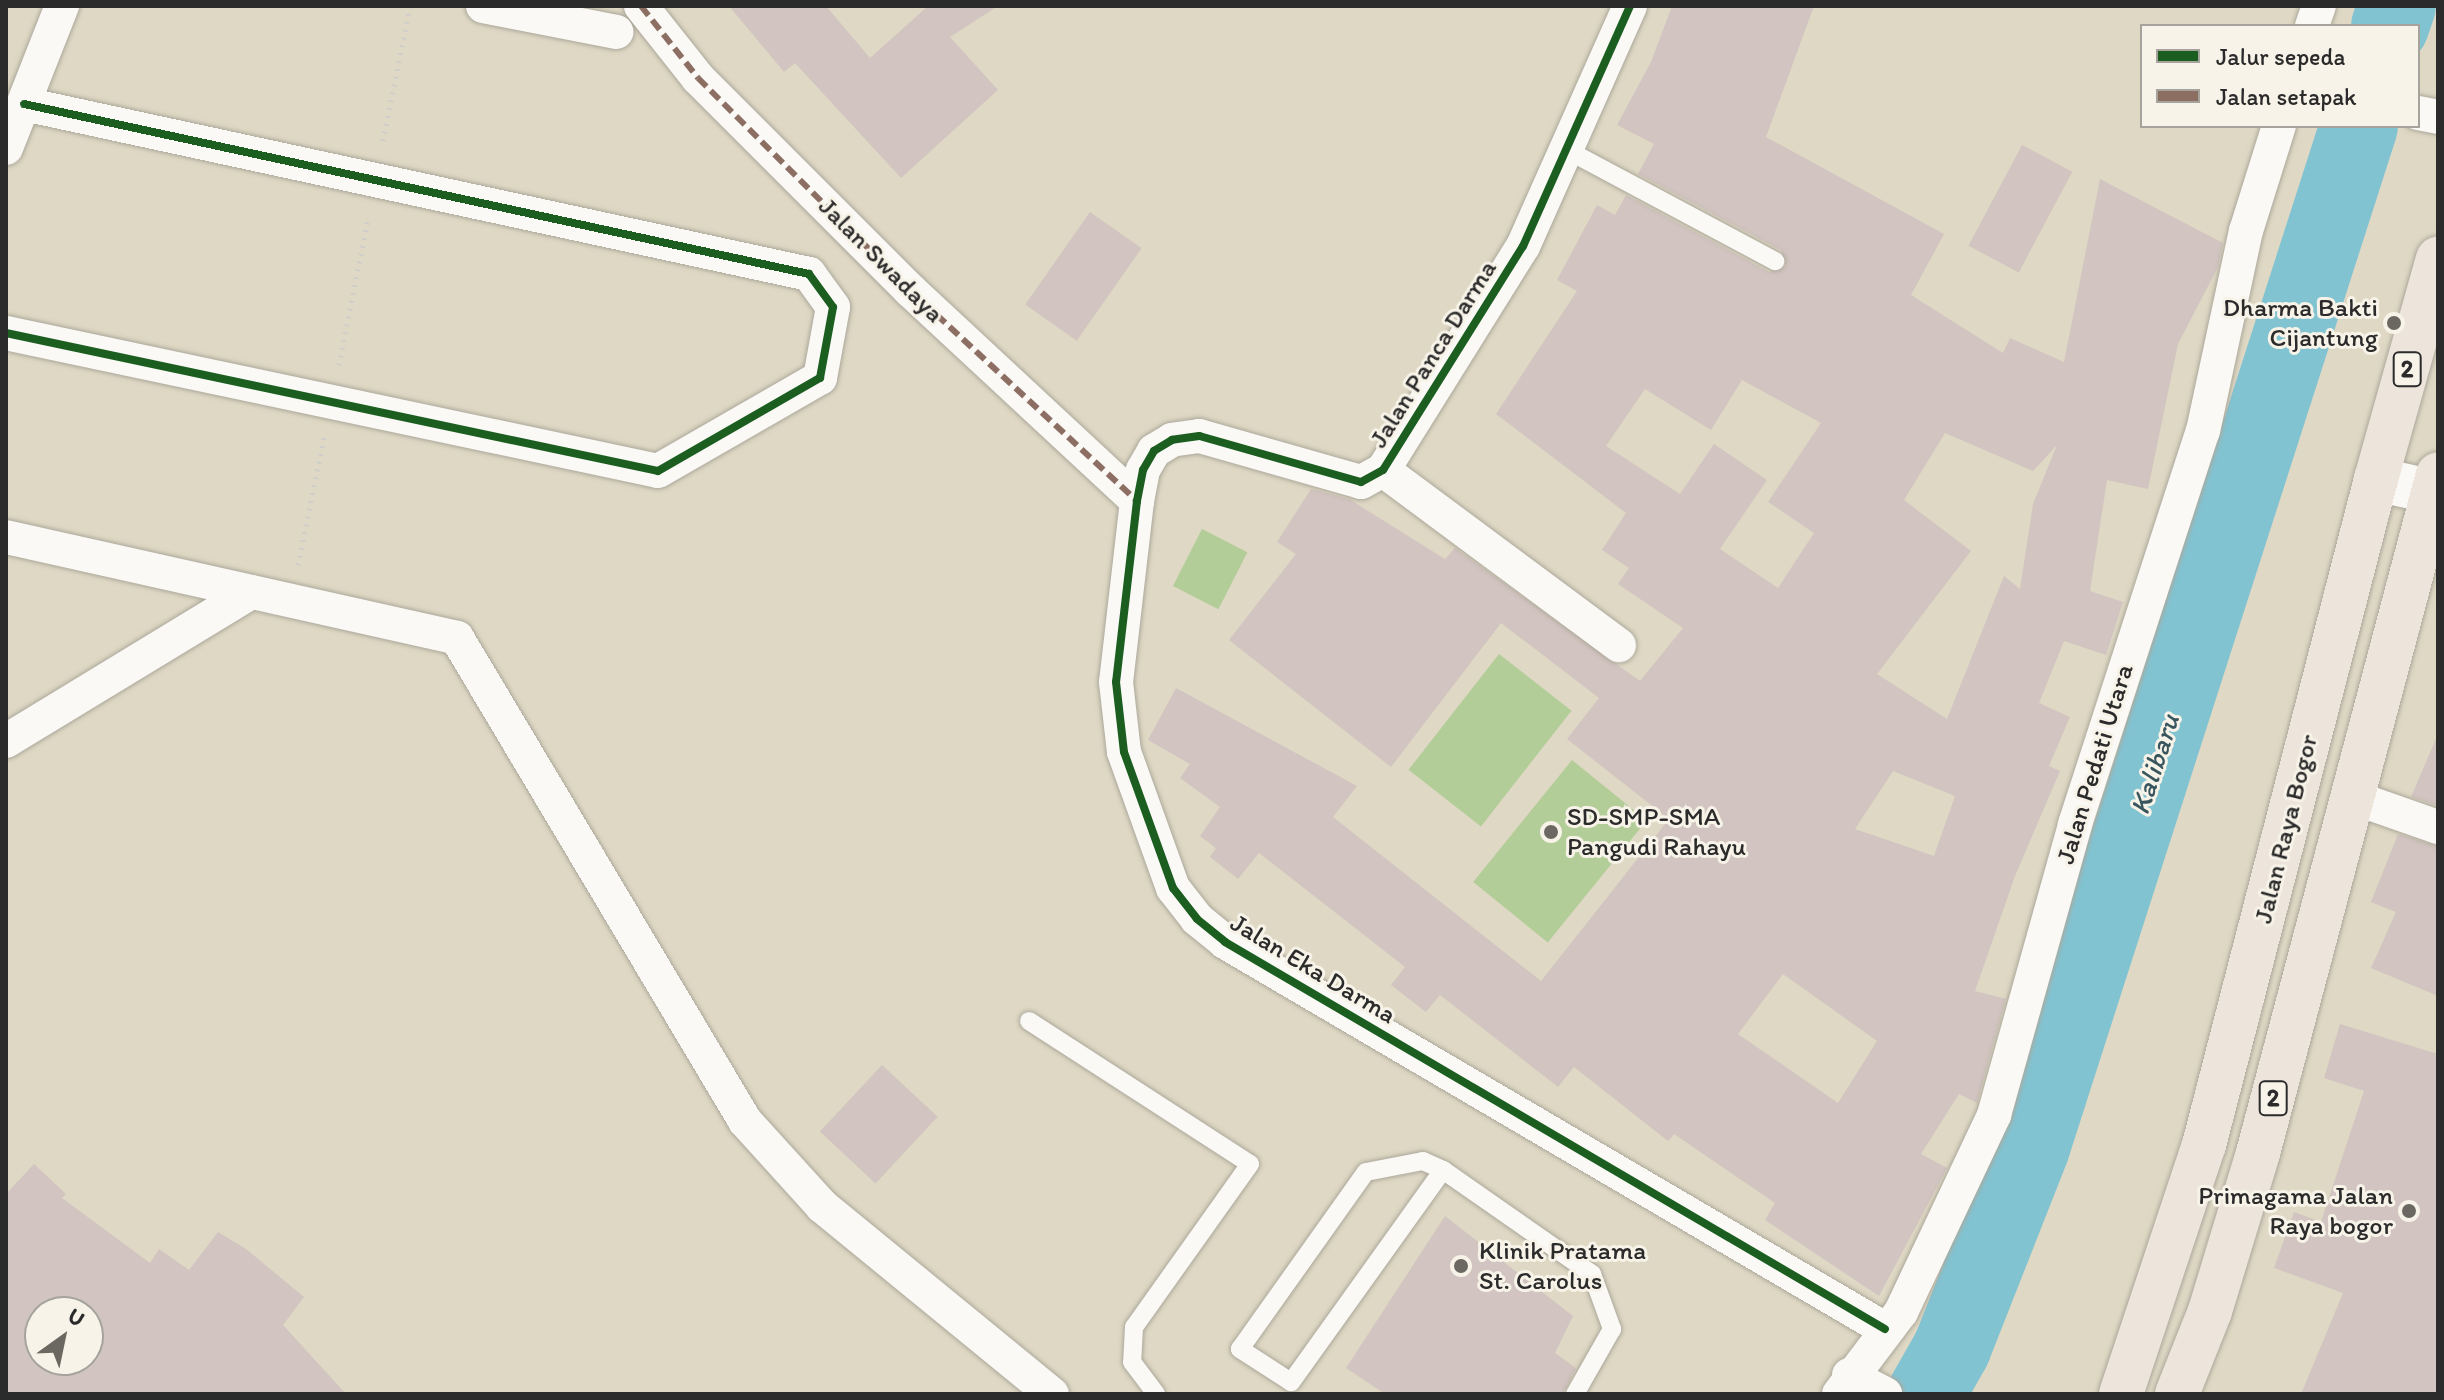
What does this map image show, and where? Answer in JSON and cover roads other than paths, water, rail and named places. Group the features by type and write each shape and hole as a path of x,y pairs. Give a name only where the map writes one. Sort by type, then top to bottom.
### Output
{"highway":[{"name":"Jalan Raya Bogor","path":"2121,1394 2204,1145 2376,479 2438,259"},
{"name":"2","path":"2177,1394 2233,1237 2355,798 2436,487"}],"street":[{"path":"6,148 62,6"},
{"path":"483,6 617,32"},
{"name":"Jalan Swadaya","path":"641,6 720,100 910,290 1137,501"},
{"name":"Jalan Panca Darma","path":"1349,478 1361,482 1383,470 1502,286 1569,151 1630,6"},
{"path":"6,333 658,471 820,378 833,307 809,274 24,104"},
{"name":"Jalan Pedati Utara","path":"1844,1385 1901,1312 1994,1115 2075,824 2203,431 2246,231 2278,128"},
{"name":"Jalan Eka Darma","path":"1349,478 1199,436 1172,440 1154,451 1143,470 1116,682 1119,719 1154,844 1173,888 1197,919 1225,942 1885,1329"},
{"path":"1383,470 1619,645"},
{"path":"2376,479 2436,487"},
{"path":"6,537 457,638 745,1121 822,1206 1052,1394"},
{"path":"6,741 251,592"},
{"path":"2355,798 2438,827"},
{"path":"1844,1385 1885,1394"}],"lane":[{"path":"1569,151 1775,261"},
{"path":"1029,1021 1250,1164 1134,1327 1132,1362 1156,1394"},
{"path":"1443,1170 1291,1382 1240,1349 1366,1172 1423,1161 1443,1170 1592,1274 1612,1329 1575,1394"}],"waterway":[{"name":"Kalibaru","path":"2391,24 2397,6"},
{"name":"Kalibaru","path":"1926,1394 1952,1348 2031,1147 2358,128"}],"place":[{"name":"Dharma Bakti Cijantung","path":"2394,323"},
{"name":"SD-SMP-SMA Pangudi Rahayu","path":"1551,832"},
{"name":"Primagama Jalan Raya bogor","path":"2409,1211"},
{"name":"Klinik Pratama St. Carolus","path":"1461,1266"}]}
